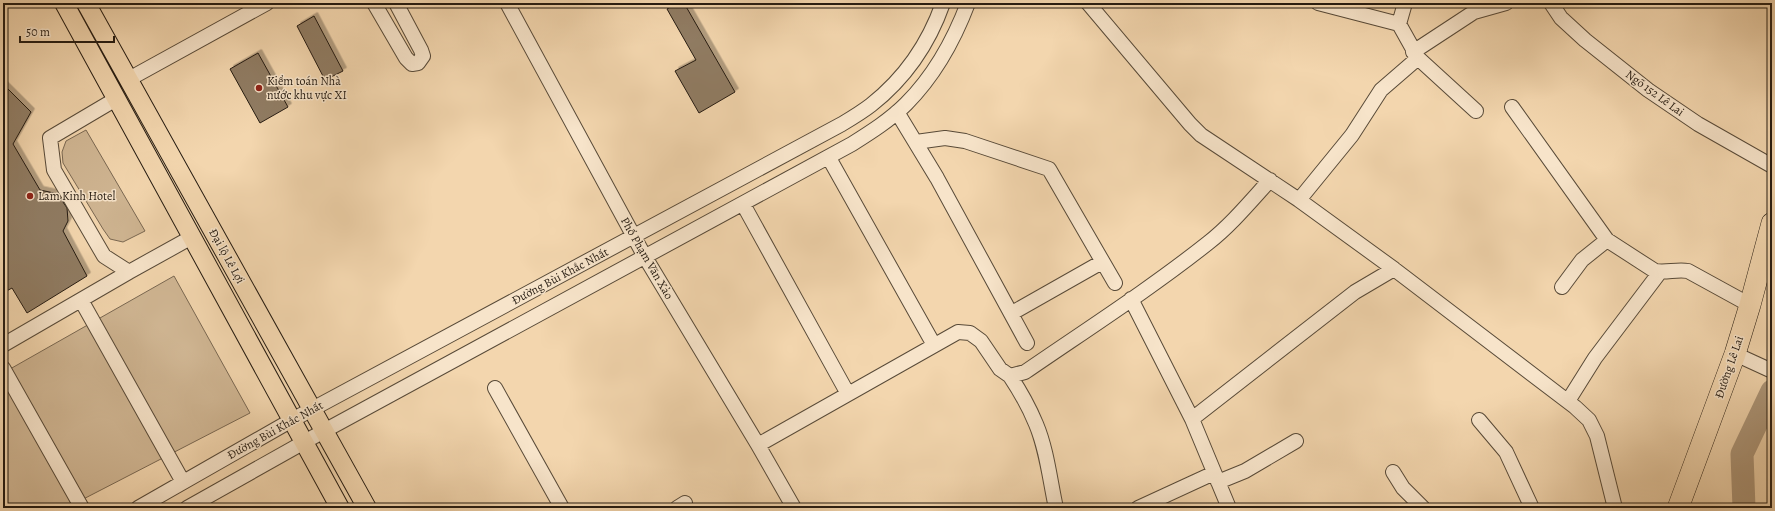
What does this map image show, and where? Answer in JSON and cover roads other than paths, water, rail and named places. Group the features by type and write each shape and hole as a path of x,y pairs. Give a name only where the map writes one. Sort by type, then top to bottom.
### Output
{"highway":[{"name":"Đường Lê Lai","path":"1678,508 1735,354 1772,223"}],"main road":[{"name":"Đại lộ Lê Lợi","path":"64,3 340,508"},
{"name":"Đại lộ Lê Lợi","path":"86,3 367,508"}],"street":[{"path":"129,79 267,3"},
{"path":"374,3 406,58 412,64 418,63 423,56 421,50 396,3"},
{"name":"Phố Phạm Văn Xảo","path":"507,3 645,256 794,508"},
{"name":"Đường Bùi Khắc Nhất","path":"138,508 292,420 842,124 871,106 894,85 918,55 937,19 943,3"},
{"name":"Đường Bùi Khắc Nhất","path":"187,508 304,442 645,256 829,158 882,125 906,104 934,70 959,26 968,3"},
{"path":"1088,3 1190,124 1201,135 1299,200 1394,269 1568,401 1589,420 1597,436 1615,508"},
{"path":"1318,3 1399,24"},
{"path":"1405,3 1399,24 1416,55 1476,111"},
{"path":"1299,200 1352,135 1381,90 1416,55 1474,12 1482,8 1506,3"},
{"name":"Ngõ 152 Lê Lai","path":"1551,3 1561,18 1585,40 1648,90 1698,124 1772,166"},
{"path":"116,99 50,138 54,170 104,256 129,272"},
{"path":"1512,107 1607,240 1654,271 1688,271 1750,305"},
{"path":"897,112 937,178 1027,343"},
{"path":"916,142 946,138 965,141 1049,169 1115,283"},
{"path":"829,158 934,345"},
{"path":"1010,376 1025,372 1209,243 1231,223 1270,180"},
{"path":"743,204 848,394"},
{"path":"3,345 192,237"},
{"path":"1562,287 1582,260 1607,240"},
{"path":"1012,313 1102,262"},
{"path":"1192,419 1355,292 1394,269"},
{"path":"1568,401 1595,358 1660,272"},
{"path":"1130,299 1192,419 1228,508"},
{"path":"81,300 183,482"},
{"path":"758,445 958,332 970,333 981,341 1000,369 1010,376 1037,426 1046,458 1056,508"},
{"path":"1735,354 1768,369"},
{"path":"3,368 82,508"},
{"path":"495,388 562,508"},
{"path":"1478,420 1506,452 1532,508"},
{"path":"1138,508 1216,477 1245,471 1296,441"},
{"path":"1393,472 1421,508"}],"waterway":[{"path":"1744,508 1742,454 1772,391"}],"place":[{"name":"Kiểm toán Nhà nước khu vực XI","path":"259,88"},
{"name":"Lam Kinh Hotel","path":"30,196"}]}
